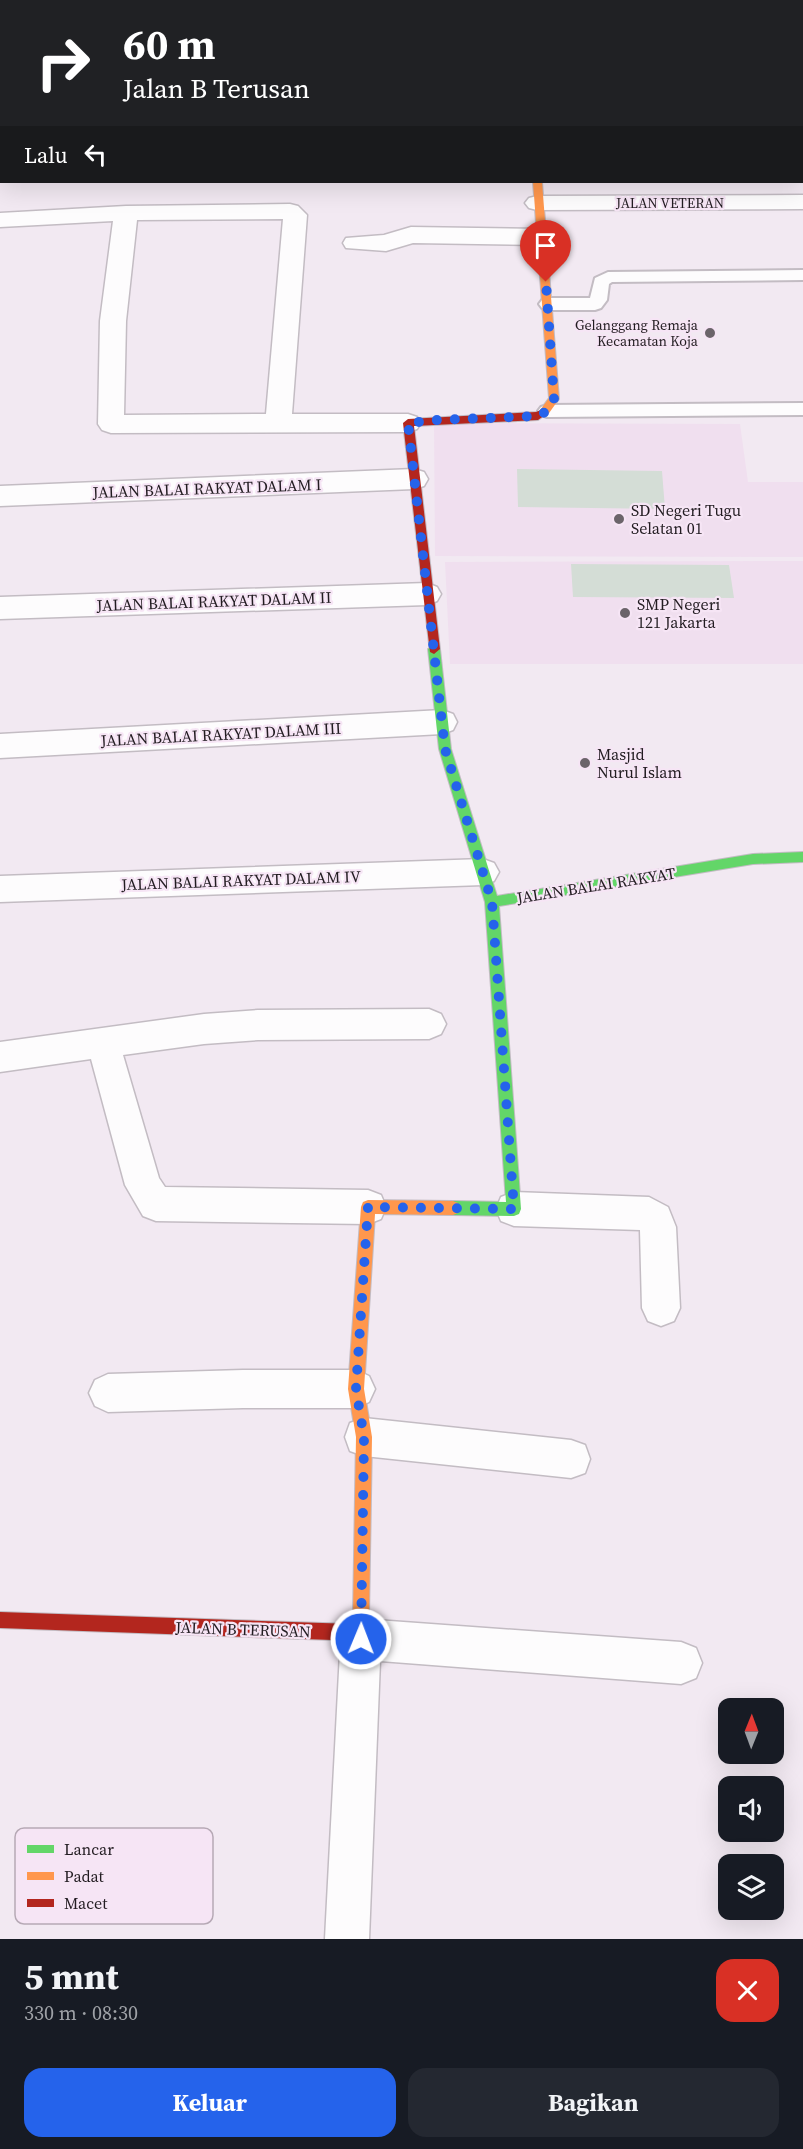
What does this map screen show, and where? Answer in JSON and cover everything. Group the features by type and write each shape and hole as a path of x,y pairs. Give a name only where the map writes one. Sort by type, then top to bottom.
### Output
{"street":[{"name":"JALAN VETERAN","path":"537,192 803,202"},
{"path":"126,213 113,321 111,423 408,423 538,416 547,411 554,399 537,192"},
{"path":"0,220 126,213 290,211 295,215 278,424"},
{"path":"355,243 386,243 411,235 542,237"},
{"path":"408,423 445,749 492,902 514,1209"},
{"name":"JALAN BALAI RAKYAT DALAM I","path":"0,496 414,479"},
{"name":"JALAN BALAI RAKYAT DALAM II","path":"0,608 427,594"},
{"name":"JALAN BALAI RAKYAT DALAM III","path":"0,746 442,722"},
{"name":"JALAN BALAI RAKYAT","path":"492,902 753,859 803,857"},
{"name":"JALAN BALAI RAKYAT DALAM IV","path":"0,889 483,872"},
{"path":"0,1057 204,1029 258,1025 429,1023"},
{"path":"103,1043 143,1185 156,1204 514,1209 649,1214 655,1219 658,1227 661,1308"},
{"path":"347,1939 361,1636 364,1437 356,1389 368,1207"},
{"path":"108,1393 243,1389 356,1389"},
{"path":"364,1437 571,1459"},
{"name":"JALAN B TERUSAN","path":"0,1620 361,1636"},
{"path":"361,1636 681,1663"}],"lane":[{"path":"548,304 595,304 598,300 601,282 608,277 803,275"},
{"path":"547,411 803,409"}],"shaded area":[{"name":"SD Negeri Tugu Selatan 01","path":"434,423 740,424 748,482 803,482 803,557 435,556"},
{"path":"517,469 662,471 665,509 518,507"},
{"name":"SMP Negeri 121 Jakarta","path":"803,561 803,664 450,664 445,562"},
{"path":"571,564 729,565 734,598 573,597"}],"traffic: fast":[{"path":"434,649 445,749 492,902 753,859 803,857"},
{"path":"453,1208 514,1209 492,902"}],"traffic: slow":[{"path":"537,183 554,399 543,413"},
{"path":"361,1616 364,1437 356,1389 368,1207 453,1208"}],"traffic: jam":[{"path":"434,649 408,423 538,416 543,413"},
{"path":"0,1620 361,1633 361,1616"}],"place":[{"name":"Gelanggang Remaja Kecamatan Koja","path":"710,333"},
{"name":"SD Negeri Tugu Selatan 01","path":"619,519"},
{"name":"SMP Negeri 121 Jakarta","path":"625,613"},
{"name":"Masjid Nurul Islam","path":"585,763"}],"route":[{"path":"361,1639 364,1437 356,1389 368,1207 514,1209 511,1193 492,902 445,749 408,423 538,416 547,411 554,399 546,282"}]}
